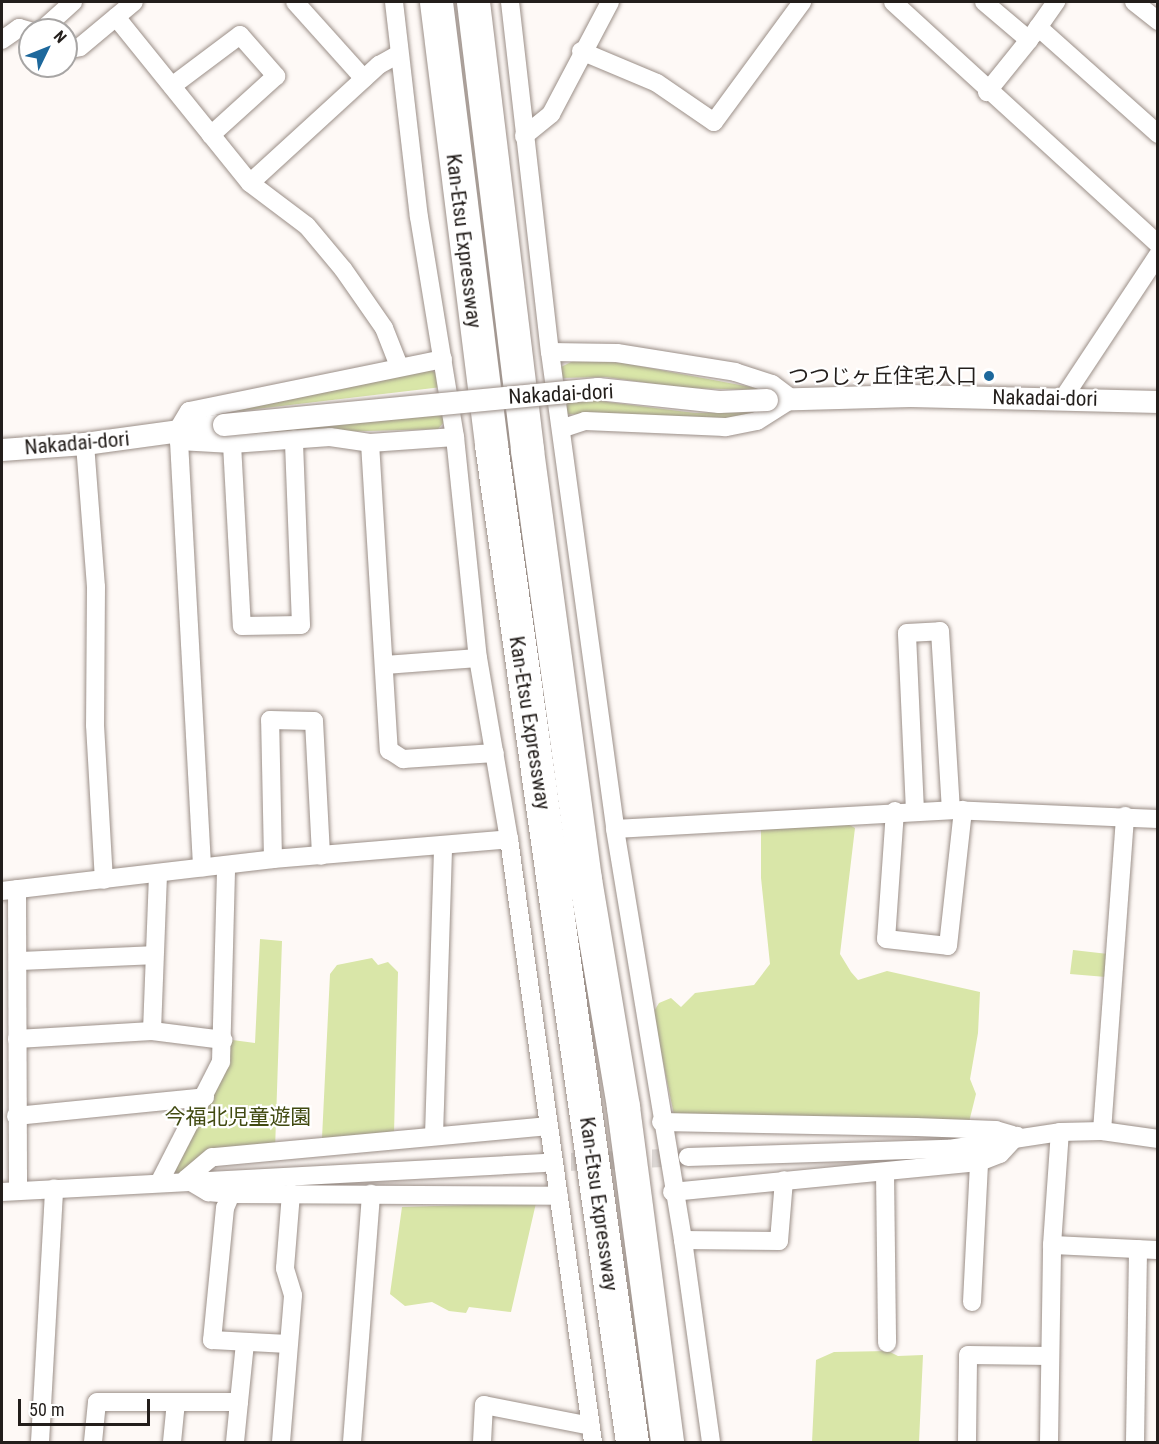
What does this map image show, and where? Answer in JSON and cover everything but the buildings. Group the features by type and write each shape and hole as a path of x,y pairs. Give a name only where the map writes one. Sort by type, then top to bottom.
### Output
{"highway":[{"name":"Kan-Etsu Expressway","path":"436,2 495,481 632,1443"},
{"name":"Kan-Etsu Expressway","path":"473,2 529,462 585,879 623,1107 667,1443"}],"street":[{"path":"55,18 73,2"},
{"path":"78,47 134,2"},
{"path":"294,2 364,79"},
{"path":"394,2 419,217 455,436 478,658 509,839 592,1434 484,1405 482,1443"},
{"path":"510,2 550,352 563,428 615,829 660,1122 683,1240 711,1443"},
{"path":"524,136 551,114 581,51 610,2"},
{"path":"581,51 657,83 714,122 802,2"},
{"path":"894,2 987,92 1158,244"},
{"path":"984,2 1034,33 1158,134"},
{"path":"987,92 1056,2"},
{"path":"1134,2 1158,21"},
{"path":"116,17 250,183 307,226 343,268 384,328 399,366"},
{"path":"2,40 18,29"},
{"path":"172,86 240,36 276,76 211,135"},
{"path":"250,183 364,79 399,54"},
{"path":"1064,397 1158,255"},
{"path":"550,352 617,353 735,372 772,384 792,399 758,421 725,427 687,428 598,421 570,424 563,428"},
{"path":"202,867 178,437 189,411 399,366 443,359"},
{"name":"Nakadai-dori","path":"2,450 228,435 598,389 700,400 1064,397 1158,402"},
{"path":"294,439 301,625 242,626 228,435 294,439 330,437 370,443 455,436"},
{"path":"370,443 389,750 403,759 495,753"},
{"path":"85,444 96,586 95,725 104,880"},
{"path":"895,812 886,939 948,946 957,810 940,631 907,633 915,811"},
{"path":"385,665 478,658"},
{"path":"273,859 270,720 314,721 321,856"},
{"path":"615,829 957,810 1158,819"},
{"path":"1102,1131 1125,816"},
{"path":"509,839 273,859 202,867 158,875 9,890 18,961 16,1116 10,1191 186,1179 544,1163"},
{"path":"434,1136 443,846"},
{"path":"160,1181 205,1098 221,1062 226,866"},
{"path":"152,1031 158,875"},
{"path":"18,961 154,955"},
{"path":"17,1039 152,1031 223,1040"},
{"path":"16,1116 205,1098"},
{"path":"660,1122 996,1130 1017,1136"},
{"path":"186,1179 212,1157 549,1126"},
{"path":"688,1157 949,1149 1017,1136 1060,1132 1102,1131 1158,1139"},
{"path":"1049,1443 1052,1245 1060,1132"},
{"path":"672,1192 784,1179 979,1162 1000,1154 1017,1136"},
{"path":"972,1302 979,1162"},
{"path":"885,1172 887,1343"},
{"path":"186,1179 208,1192 231,1194 559,1196"},
{"path":"683,1240 779,1241 784,1179"},
{"path":"40,1443 54,1188"},
{"path":"281,1443 293,1295 285,1268 291,1193"},
{"path":"231,1194 225,1208 212,1340 288,1344"},
{"path":"352,1443 371,1194"},
{"path":"1052,1245 1158,1250"},
{"path":"1135,1443 1138,1249"},
{"path":"235,1443 246,1343"},
{"path":"967,1443 968,1355 1050,1356"},
{"path":"93,1443 97,1402 239,1402"},
{"path":"172,1443 176,1402"}],"green space":[{"path":"575,360 623,363 767,390 683,388 606,377 560,378 559,368"},
{"path":"431,370 438,374 442,387 222,413"},
{"path":"592,400 695,413 761,412 748,419 565,414 563,403"},
{"path":"444,411 445,421 438,429 223,435"},
{"path":"844,822 855,828 840,954 851,972 858,980 887,971 980,992 978,1033 970,1079 976,1094 969,1122 674,1115 653,1013 659,1003 671,998 681,1007 695,993 754,985 770,964 761,878 761,828"},
{"name":"今福北児童遊園","path":"260,939 282,941 275,1150 211,1157 187,1179 162,1180 225,1039 255,1043"},
{"path":"1073,950 1108,954 1106,977 1070,974"},
{"path":"372,958 378,965 388,962 398,972 394,1134 322,1138 330,974 337,965"},
{"path":"536,1203 511,1312 469,1307 466,1313 449,1311 432,1302 405,1306 390,1294 402,1207"},
{"path":"888,1351 898,1356 923,1355 919,1442 812,1442 816,1360 834,1352"}],"tunnel":[{"path":"544,1163 688,1157"}],"place":[{"name":"つつじヶ丘住宅入口","path":"989,376"}]}
